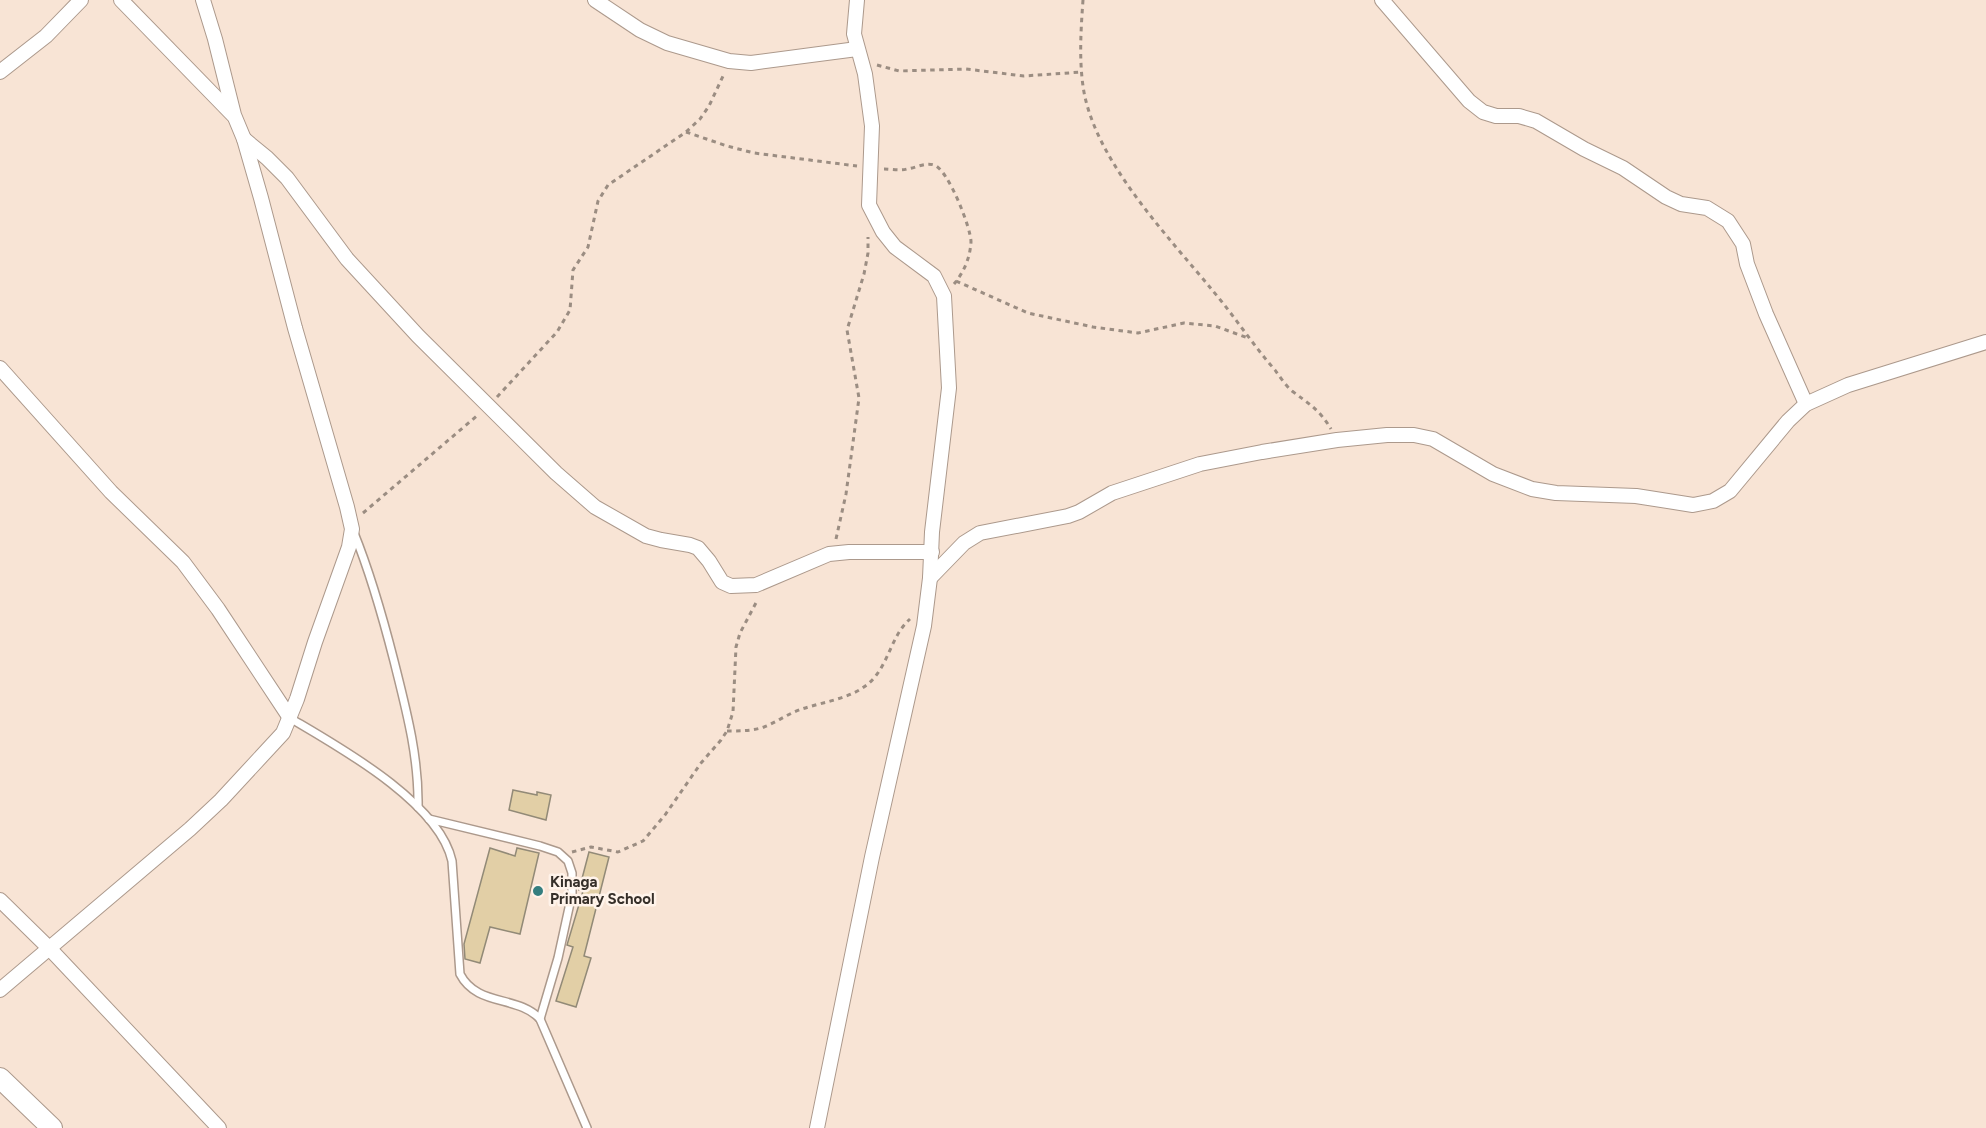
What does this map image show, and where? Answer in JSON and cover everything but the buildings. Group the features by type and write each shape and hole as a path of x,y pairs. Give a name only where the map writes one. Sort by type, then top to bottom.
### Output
{"street":[{"path":"0,72 46,36 81,0"},
{"path":"121,0 234,116"},
{"path":"0,990 190,830 273,745 290,718 349,548 352,526 295,328 276,251 244,139 234,116 203,0"},
{"path":"595,0 640,30 668,43 729,61 751,63 859,54"},
{"path":"817,1128 872,857 924,626 930,578 932,532 949,388 944,296 934,276 895,247 883,232 869,205 871,107 854,34 856,0"},
{"path":"1382,0 1469,101 1483,112 1496,116 1519,116 1536,121 1584,149 1623,168 1666,197 1681,204 1707,208 1728,221 1743,244 1747,264 1766,314 1806,404"},
{"path":"244,139 287,178 347,259 418,336 556,473 595,507 646,536 698,548 722,582 731,586 756,585 829,554 932,552"},
{"path":"930,578 964,543 980,533 1068,516 1112,493 1200,464 1337,440 1387,435 1433,439 1493,474 1532,489 1556,493 1636,496 1693,505 1713,501 1730,491 1788,420 1806,404 1848,385 1986,342"},
{"path":"0,368 111,492 183,562 218,609 290,718"},
{"path":"0,900 50,949 219,1128"},
{"path":"0,1078 52,1128"}],"lane":[{"path":"352,526 374,589 404,701 418,778 418,807"},
{"path":"290,718 370,769 418,807 429,819 450,849 458,967 465,984 470,990 532,1012 540,1019 587,1128"},
{"path":"429,819 530,843 558,852 568,861 571,868 572,894 558,958 540,1019"}],"path":[{"path":"1083,0 1080,40 1083,87 1092,120 1109,156 1148,210 1291,390 1314,405 1337,440"},
{"path":"859,54 899,71 966,69 1024,76 1082,72"},
{"path":"352,526 489,406 557,332 570,310 573,298 573,270 588,247 601,194 608,185 686,132 700,119 709,106 729,61"},
{"path":"686,132 718,144 754,153 850,165 870,170 907,170 924,164 936,165 943,170 955,192 971,239 969,260 944,296"},
{"path":"829,554 836,540 846,494 859,398 847,330 864,274 868,253 868,235"},
{"path":"956,281 1028,313 1093,327 1138,333 1185,323 1215,326 1250,338"},
{"path":"558,852 572,852 591,847 618,852 643,841 665,815 701,763 727,731 733,712 736,647 740,633 769,579"},
{"path":"727,731 764,727 801,709 847,696 864,687 880,670 899,629 926,606"}],"place":[{"name":"Kinaga Primary School","path":"538,891"}]}
